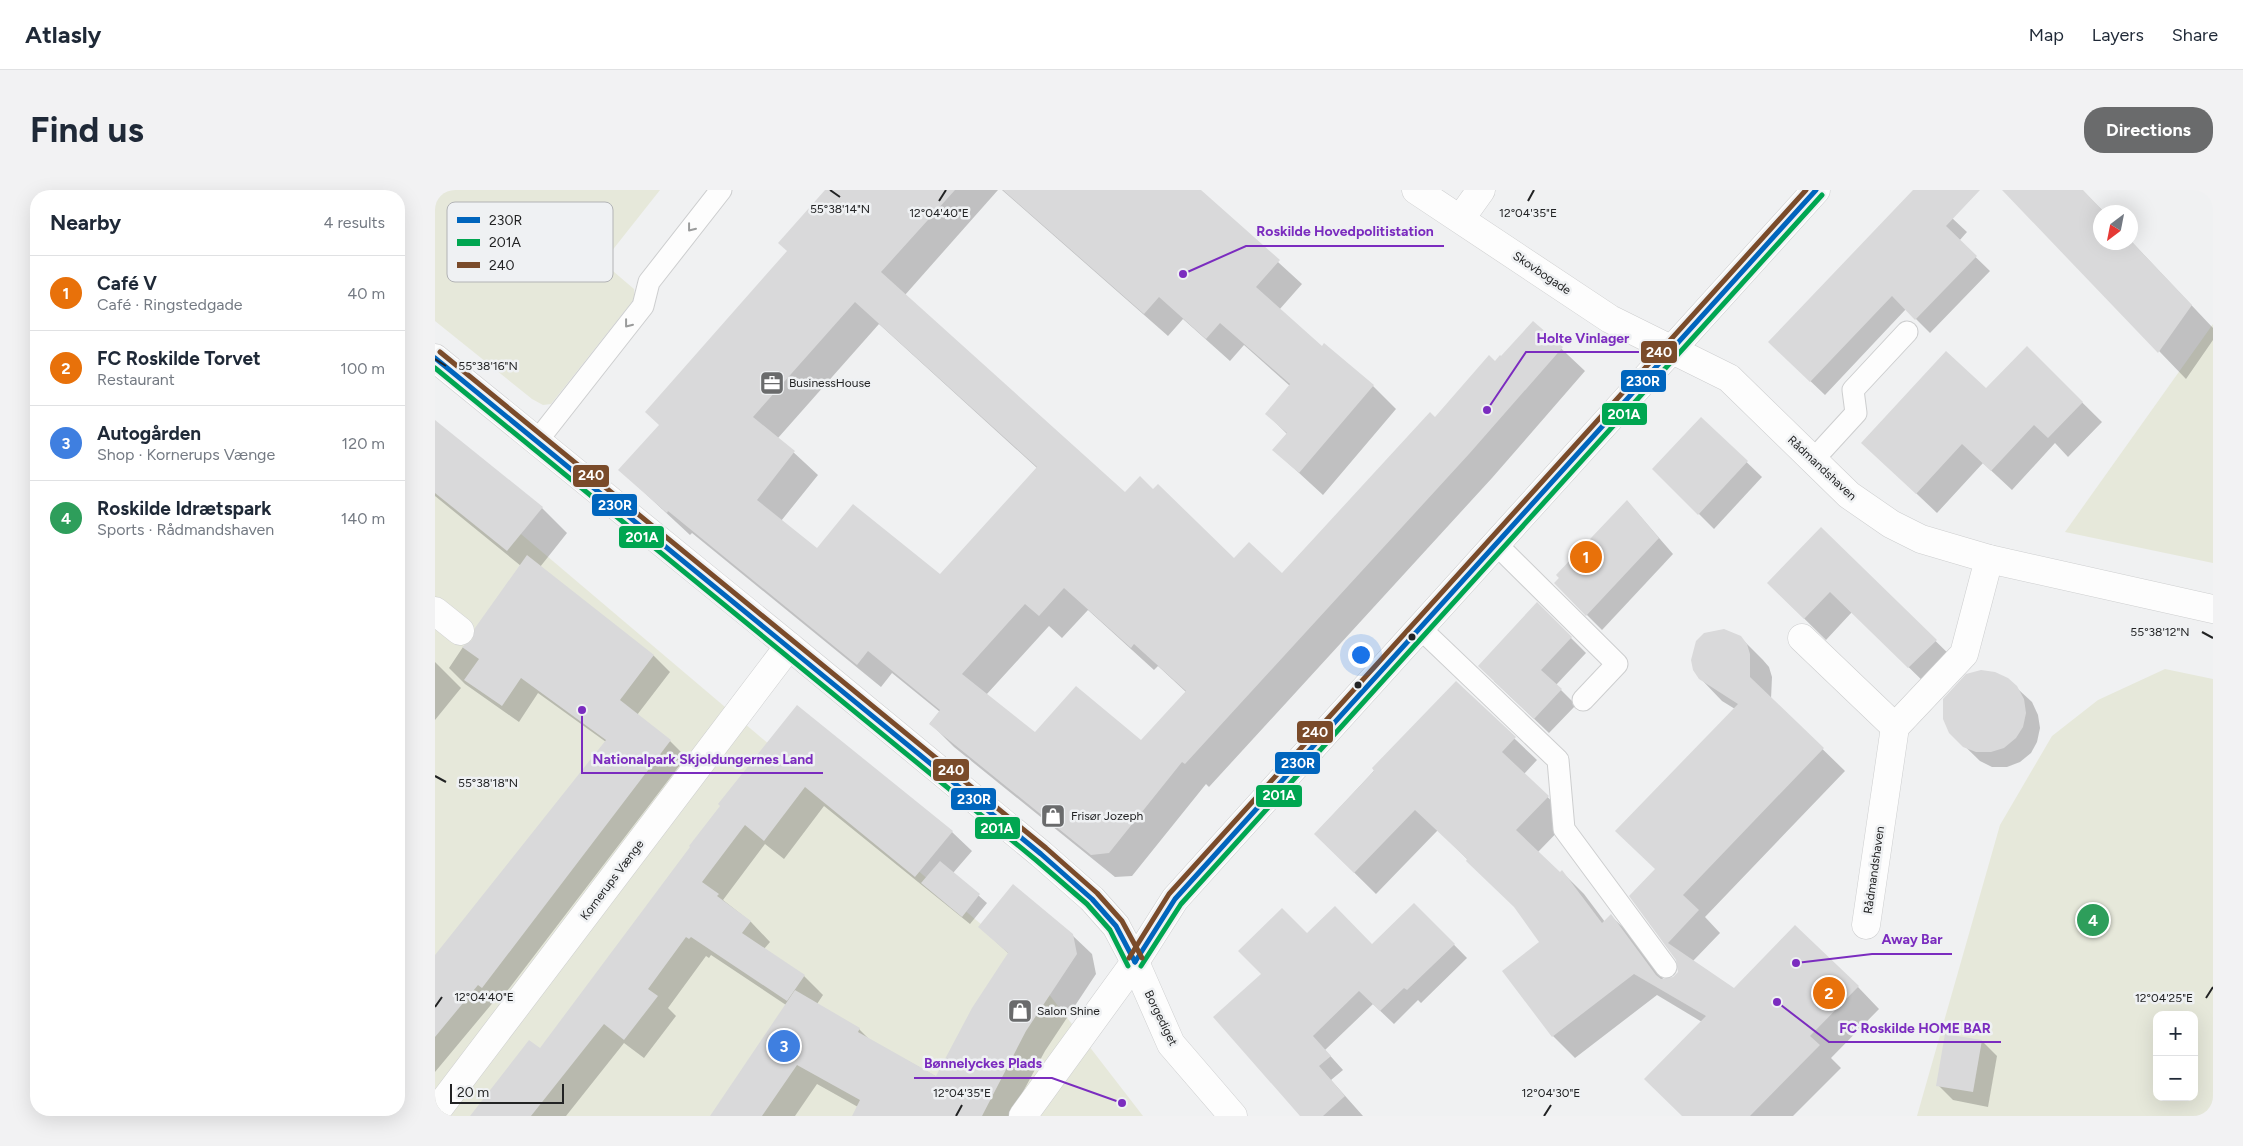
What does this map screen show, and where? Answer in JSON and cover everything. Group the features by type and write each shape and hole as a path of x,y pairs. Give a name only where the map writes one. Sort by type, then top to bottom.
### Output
{"street":[{"name":"Skovbogade","path":"1416,190 1461,218 1610,319 1671,351"},
{"path":"1461,218 1481,190"},
{"path":"1023,1116 1135,962 1175,898 1421,629 1816,190"},
{"name":"Rådmandshaven","path":"1671,351 1729,378 1849,495 1891,524 1921,539 1989,559 2213,609"},
{"name":"Borgediget","path":"435,358 789,646 1041,854 1092,899 1116,926 1135,962 1171,1044 1233,1116"},
{"path":"1802,638 1895,727 1964,654 1989,559"},
{"path":"435,611 460,630"},
{"name":"Kornerups Vænge","path":"435,1113 789,646"},
{"name":"Rådmandshaven","path":"1866,925 1895,727"}],"lane":[{"path":"537,441 643,306 649,282 721,190"},
{"path":"1813,460 1856,413 1853,390 1907,332"},
{"path":"1497,545 1617,664 1583,700"},
{"path":"1421,629 1558,760 1564,829 1666,967"}],"shaded area":[{"path":"435,190 660,190 613,249 613,202 447,202 447,282 613,282 613,271 634,289 635,298 551,404 543,405 532,399 435,321"},
{"path":"2213,324 2213,563 2065,532"},
{"path":"435,461 1021,958 1143,1116 435,1116"},
{"path":"2165,669 2213,679 2213,1116 1917,1116 2000,825 2052,736 2098,700"}],"building":[{"path":"825,190 955,190 881,272 1125,492 1140,476 1153,489 1158,484 1234,558 1249,542 1282,573 1430,412 1435,417 1489,355 1495,361 1533,321 1563,347 1469,454 1185,764 1182,762 1109,853 1091,855 929,724 940,710 868,651 857,665 668,511 667,513 618,470 659,425 645,412 787,251 778,243","holes":["855,302 1037,467 940,574 853,504 817,548 757,500 795,451 753,417","1064,588 1131,648 1134,644 1186,691 1141,740 1076,686 1035,732 962,674 1025,604 1039,616"]},
{"path":"1003,190 1201,190 1280,260 1256,287 1322,346 1324,343 1374,385 1299,473 1272,450 1287,433 1265,414 1290,384 1220,323 1206,339 1159,297 1144,314"},
{"path":"1913,190 1980,190 1946,226 1977,256 1915,320 1892,296 1810,382 1768,342"},
{"path":"2002,190 2083,190 2097,205 2093,205 2093,250 2138,250 2138,248 2192,305 2158,353"},
{"path":"2027,346 2083,402 2048,438 2034,425 1991,471 1962,444 1916,494 1861,443 1946,351 1986,388"},
{"path":"1701,417 1748,461 1698,515 1652,469"},
{"path":"435,420 543,507 507,551 435,493"},
{"path":"1627,500 1659,538 1586,616 1554,583 1559,578 1556,575"},
{"path":"1821,527 1937,640 1908,668 1830,592 1804,619 1767,583"},
{"path":"527,555 654,655 620,700 671,740 482,988 478,985 435,1037 435,955 606,740 521,678 502,706 464,680 479,659 462,647 472,640 475,628"},
{"path":"1537,602 1572,637 1541,670 1562,689 1534,719 1478,666"},
{"path":"1724,629 1741,636 1747,644 1750,654 1750,677 1824,748 1683,895 1699,910 1668,943 1734,988 1795,925 1859,986 1810,1036 1820,1045 1750,1116 1682,1116 1644,1079 1706,1016 1634,974 1552,1037 1502,971 1539,942 1514,907 1415,810 1354,873 1314,834 1374,771 1372,768 1456,681 1516,737 1502,752 1549,796 1516,830 1560,872 1562,870 1602,923 1611,914 1656,975 1661,979 1673,977 1678,972 1676,960 1629,896 1655,869 1615,831 1738,704 1699,679 1693,670 1691,660 1696,641 1704,633"},
{"path":"1981,670 1995,672 2008,678 2017,686 2024,699 2026,713 2023,727 2016,738 2004,748 1991,752 1976,752 1963,747 1949,733 1943,719 1943,699 1966,674"},
{"path":"797,705 953,831 915,877 805,787 764,841 745,825 702,882 719,894 717,896 751,921 742,933 805,975 787,1001 691,937 689,939 686,937 648,989 658,996 624,1040 604,1024 531,1116 470,1116 529,1040 540,1048 720,806 718,804"},
{"path":"940,861 980,894 962,917 921,883"},
{"path":"1013,884 1073,934 1077,954 1026,1031 982,1116 852,1116 860,1100 797,1065 762,1116 710,1116 795,990 860,1028 858,1032 936,1076 972,1008 1008,953 978,927"},
{"path":"1414,903 1455,944 1407,990 1404,988 1380,1011 1359,991 1313,1036 1331,1056 1319,1066 1345,1096 1323,1116 1300,1116 1213,1017 1261,974 1238,951 1282,908 1307,933 1335,906 1372,944"},
{"path":"1945,1034 1982,1040 1973,1092 1936,1086"}],"transit line":[{"name":"240","path":"1129,958 1169,894 1806,190"},
{"name":"230R","path":"1135,962 1175,899 1816,190"},
{"name":"201A","path":"1141,966 1181,904 1822,195"},
{"name":"240","path":"440,352 1046,848 1097,893 1122,921 1142,958"},
{"name":"230R","path":"435,358 1041,854 1092,899 1116,926 1135,962"},
{"name":"201A","path":"435,368 1036,860 1087,904 1110,930 1128,966"}],"place":[{"name":"Roskilde Hovedpolitistation","path":"1183,274"},
{"name":"BusinessHouse","path":"772,383"},
{"name":"Holte Vinlager","path":"1487,410"},
{"name":"Café V","path":"1586,557"},
{"name":"Nationalpark Skjoldungernes Land","path":"582,710"},
{"name":"Frisør Jozeph","path":"1053,816"},
{"name":"Roskilde Idrætspark","path":"2093,920"},
{"name":"Away Bar","path":"1796,963"},
{"name":"FC Roskilde Torvet","path":"1829,993"},
{"name":"FC Roskilde HOME BAR","path":"1777,1002"},
{"name":"Salon Shine","path":"1020,1011"},
{"name":"Autogården","path":"784,1046"},
{"name":"Bønnelyckes Plads","path":"1122,1103"}]}
